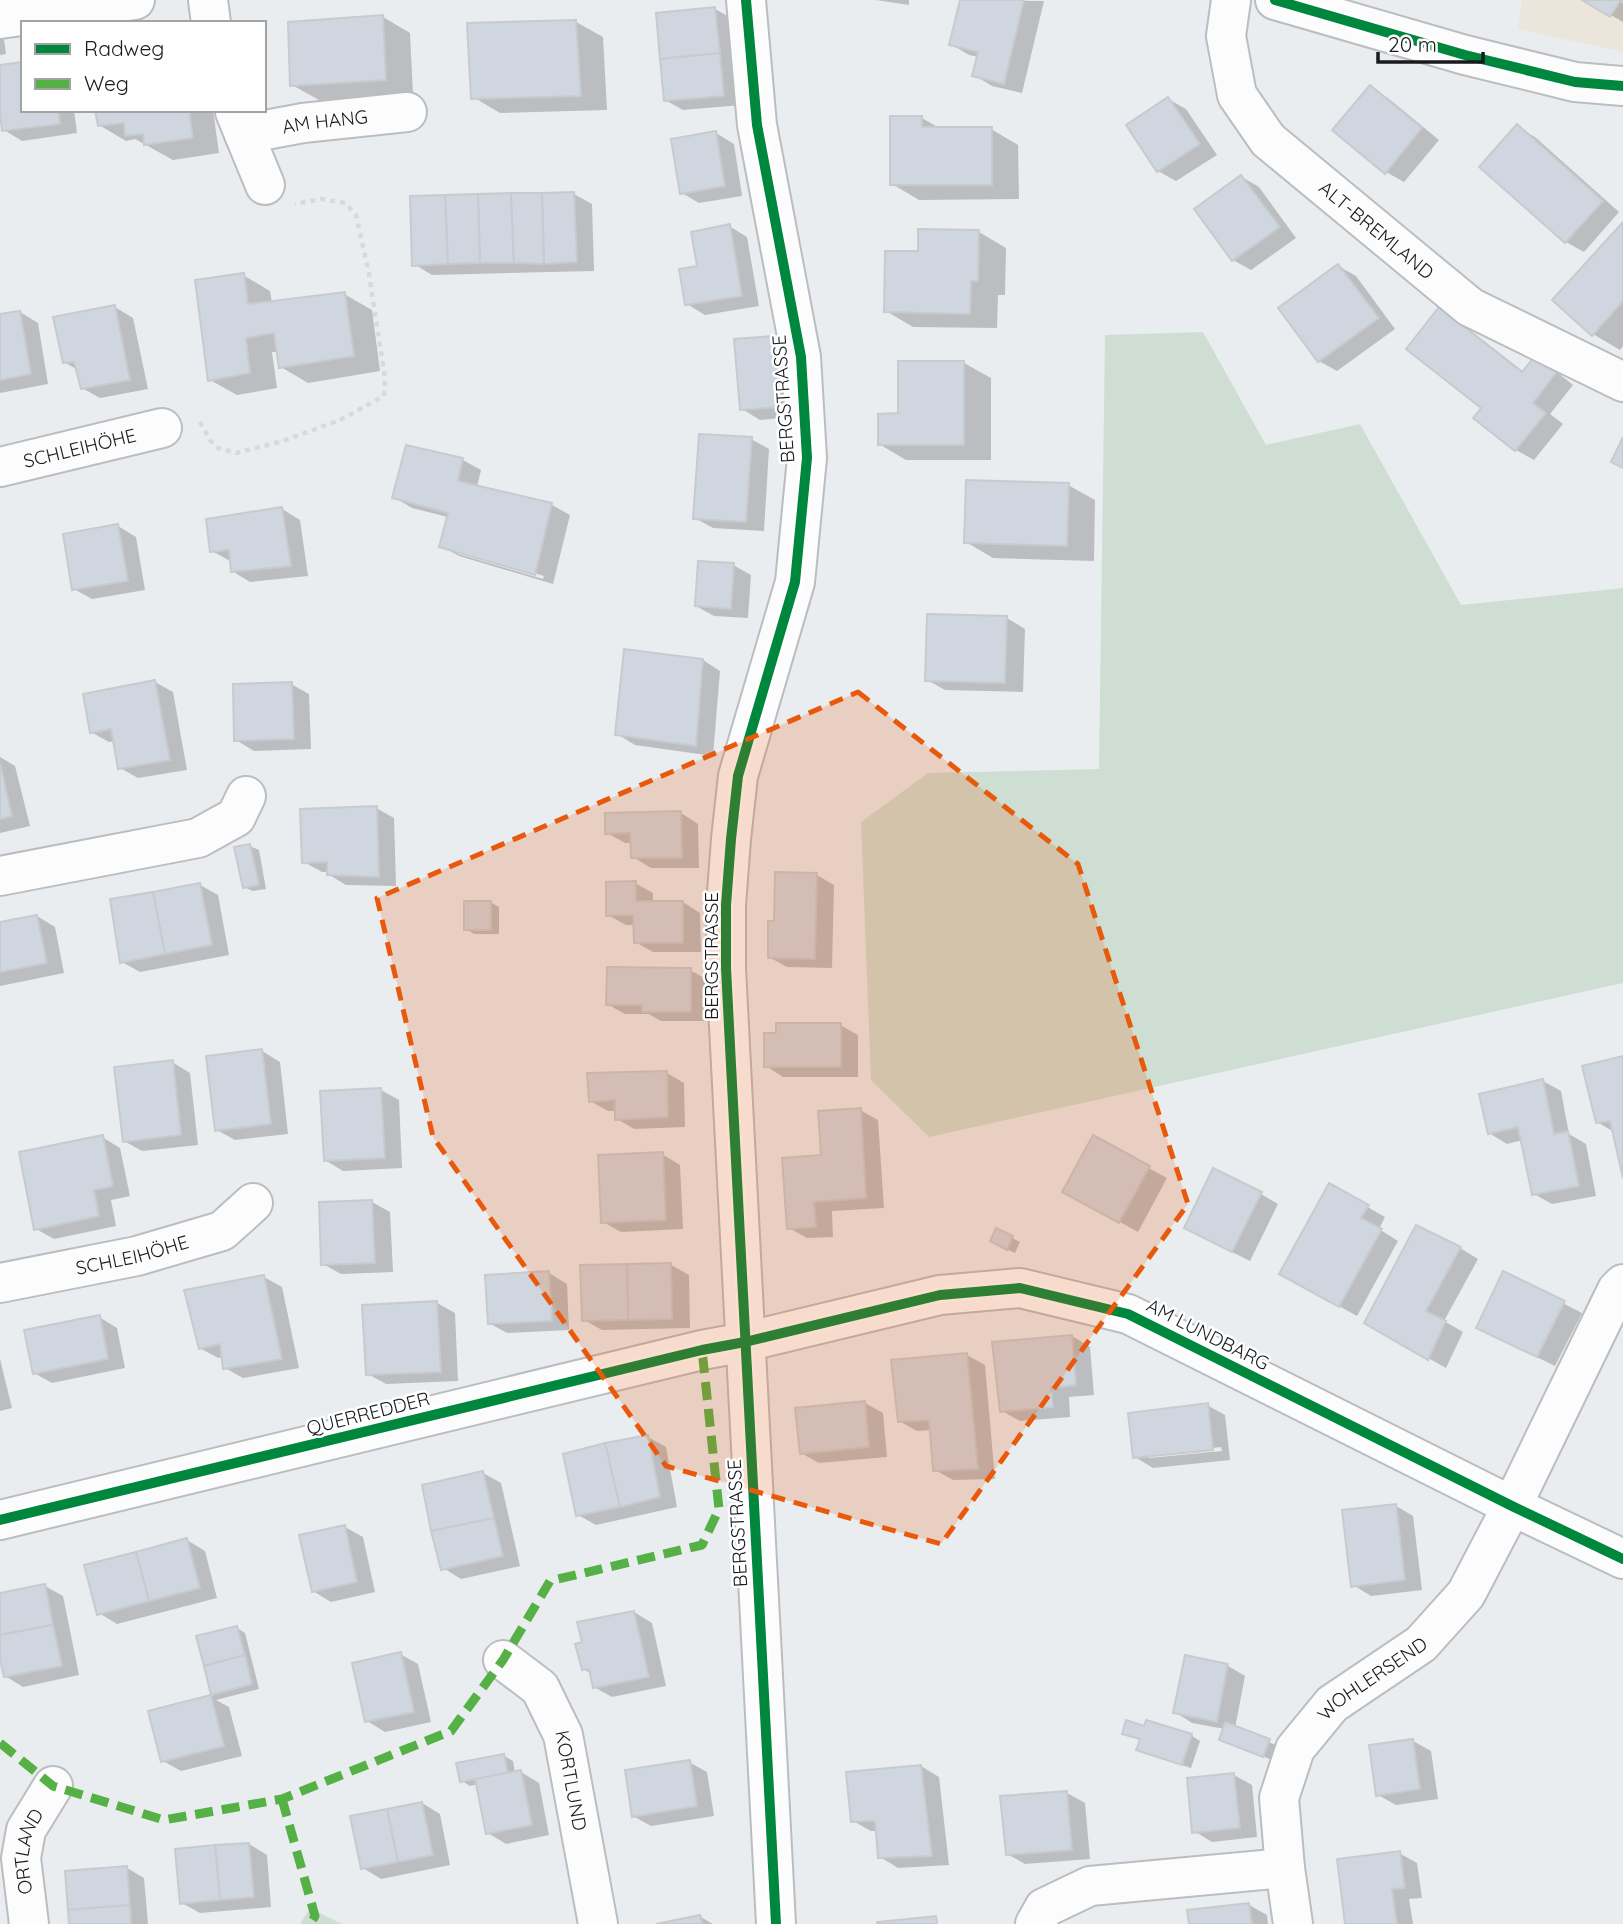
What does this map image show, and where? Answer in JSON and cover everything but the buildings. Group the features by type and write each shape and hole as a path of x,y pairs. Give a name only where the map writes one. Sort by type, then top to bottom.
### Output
{"street":[{"path":"0,19 135,0"},
{"path":"208,0 211,21"},
{"name":"BERGSTRASSE","path":"746,0 757,125 801,357 807,458 795,582 738,776 728,878 726,968 776,1924"},
{"name":"ALT-BREMLAND","path":"1231,0 1226,36 1237,95 1268,140 1470,306 1623,382"},
{"path":"1275,0 1465,55 1575,82 1623,86"},
{"name":"AM HANG","path":"265,185 239,122 303,122 407,112"},
{"name":"SCHLEIHÖHE","path":"0,467 162,428"},
{"path":"0,876 198,838 236,817 246,796"},
{"name":"SCHLEIHÖHE","path":"0,1283 137,1256 222,1231 253,1203"},
{"path":"1512,1506 1617,1290 1623,1284"},
{"name":"AM LUNDBARG","path":"745,1342 940,1295 1020,1288 1128,1314 1623,1559"},
{"name":"QUERREDDER","path":"0,1520 745,1342"},
{"name":"WOHLERSEND","path":"1293,1924 1279,1798 1295,1749 1332,1704 1422,1644 1466,1594 1512,1506"},
{"name":"KORTLUND","path":"503,1660 540,1688 563,1735 598,1924"},
{"name":"ORTLAND","path":"29,1924 21,1858 26,1830 53,1786"},
{"path":"1035,1924 1044,1908 1090,1886 1285,1868"}],"path":[{"path":"162,428 181,419 200,421 210,440 218,448 236,453 283,441 340,420 384,396 385,378 369,274 356,215 345,203 322,199 271,209 265,185"}],"highlighted area":[{"path":"858,692 1078,864 1188,1204 941,1544 666,1466 433,1137 377,898"}],"shaded area":[{"path":"1522,0 1623,0 1623,52 1518,29"}],"green space":[{"path":"1203,332 1266,445 1360,424 1461,605 1623,588 1623,983 929,1137 871,1080 861,822 928,773 1099,769 1105,335"},
{"path":"310,1908 342,1924 300,1924"}],"marked path":[{"path":"0,1743 53,1786 164,1820 282,1799 451,1731 503,1660 550,1581 702,1545 719,1509 702,1350"},
{"path":"282,1799 315,1916 310,1924"}],"cycle path":[{"path":"746,0 757,125 801,357 807,458 795,582 738,776 726,905 726,968 776,1924"},
{"path":"1275,0 1465,55 1575,82 1623,86"},
{"path":"0,1520 940,1295 1020,1288 1128,1314 1623,1559"}]}
